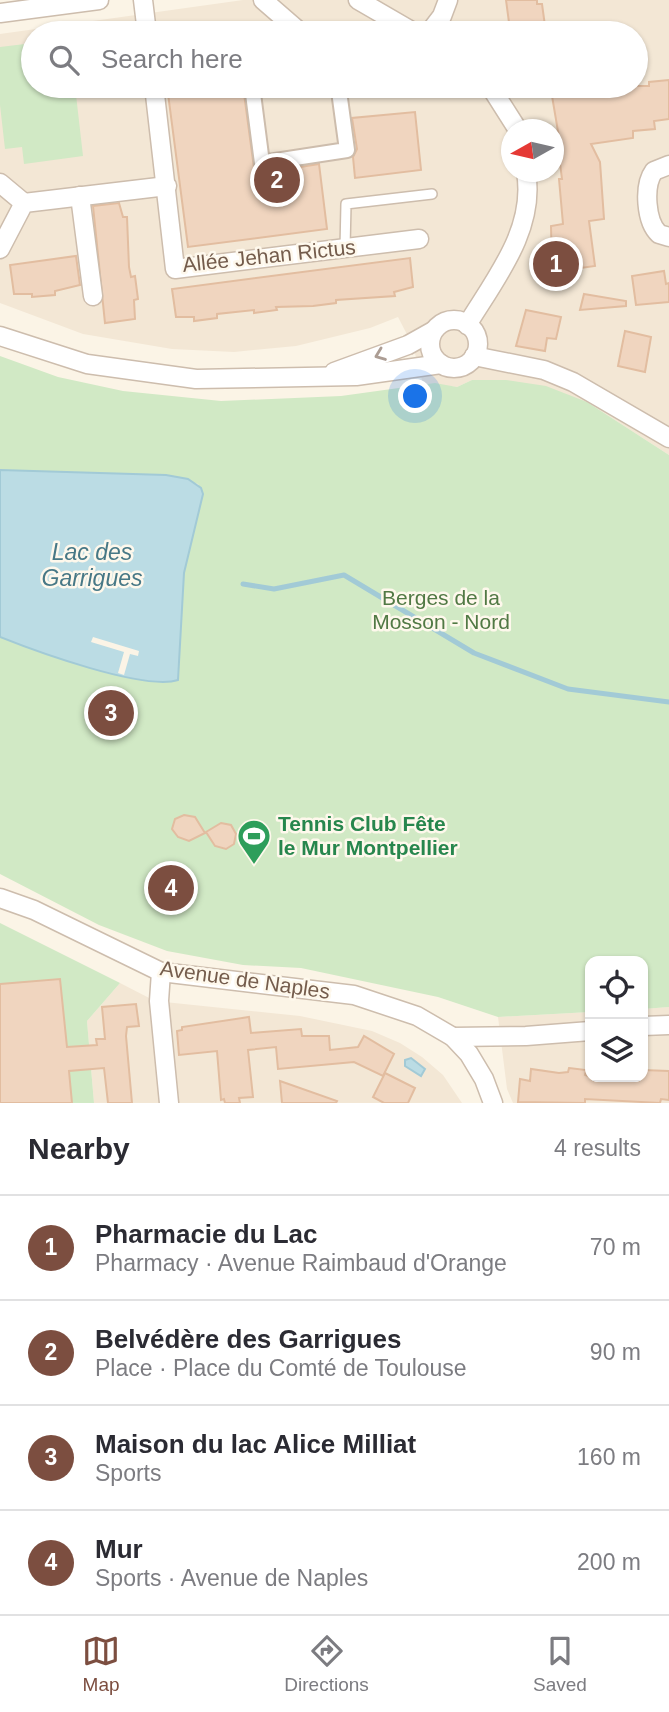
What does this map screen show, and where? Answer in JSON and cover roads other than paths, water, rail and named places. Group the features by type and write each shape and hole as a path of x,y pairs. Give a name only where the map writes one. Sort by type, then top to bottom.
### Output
{"street":[{"path":"0,13 99,0"},
{"path":"143,0 146,21"},
{"path":"263,0 287,21"},
{"path":"358,0 394,21"},
{"path":"438,21 448,0"},
{"name":"Allée Jehan Rictus","path":"156,98 175,269 419,239"},
{"path":"254,98 262,163 347,150 340,98"},
{"path":"498,98 511,119"},
{"path":"669,165 654,171 649,184 649,220 659,234 669,237"},
{"path":"467,325 509,260 521,226 528,182"},
{"path":"0,183 24,203 167,186"},
{"path":"80,196 93,296"},
{"path":"0,249 3,249 24,203"},
{"path":"0,336 87,364 167,376 238,380 356,376 441,365 456,368 469,362 474,356 477,342 467,325 448,321 408,345 324,375"},
{"path":"433,331 430,346 435,360 441,365"},
{"path":"474,356 544,370 620,407 668,435"},
{"name":"Avenue de Naples","path":"0,898 34,910 161,972 354,995 417,1016 453,1037"},
{"path":"161,972 160,1020 169,1103"},
{"path":"648,1026 669,1025"},
{"path":"453,1037 526,1037 585,1031"},
{"path":"453,1037 469,1054 484,1079 493,1103"}],"lane":[{"path":"345,248 346,204 432,194"}],"water":[{"name":"Lac des Garrigues","path":"0,470 166,475 188,479 201,488 203,494 184,573 178,680 162,682 116,675 63,660 0,637"},
{"path":"411,1058 425,1069 421,1076 405,1066 405,1060"}],"waterway":[{"path":"243,584 274,589 344,575 474,653 568,689 669,702"}],"place":[{"name":"Belvédère des Garrigues","path":"277,180"},
{"name":"Pharmacie du Lac","path":"556,264"},
{"name":"Maison du lac Alice Milliat","path":"111,713"},
{"name":"Tennis Club Fête le Mur Montpellier","path":"254,866"},
{"name":"Mur","path":"171,888"}],"park label":[{"name":"Berges de la Mosson - Nord","path":"441,610"}]}
